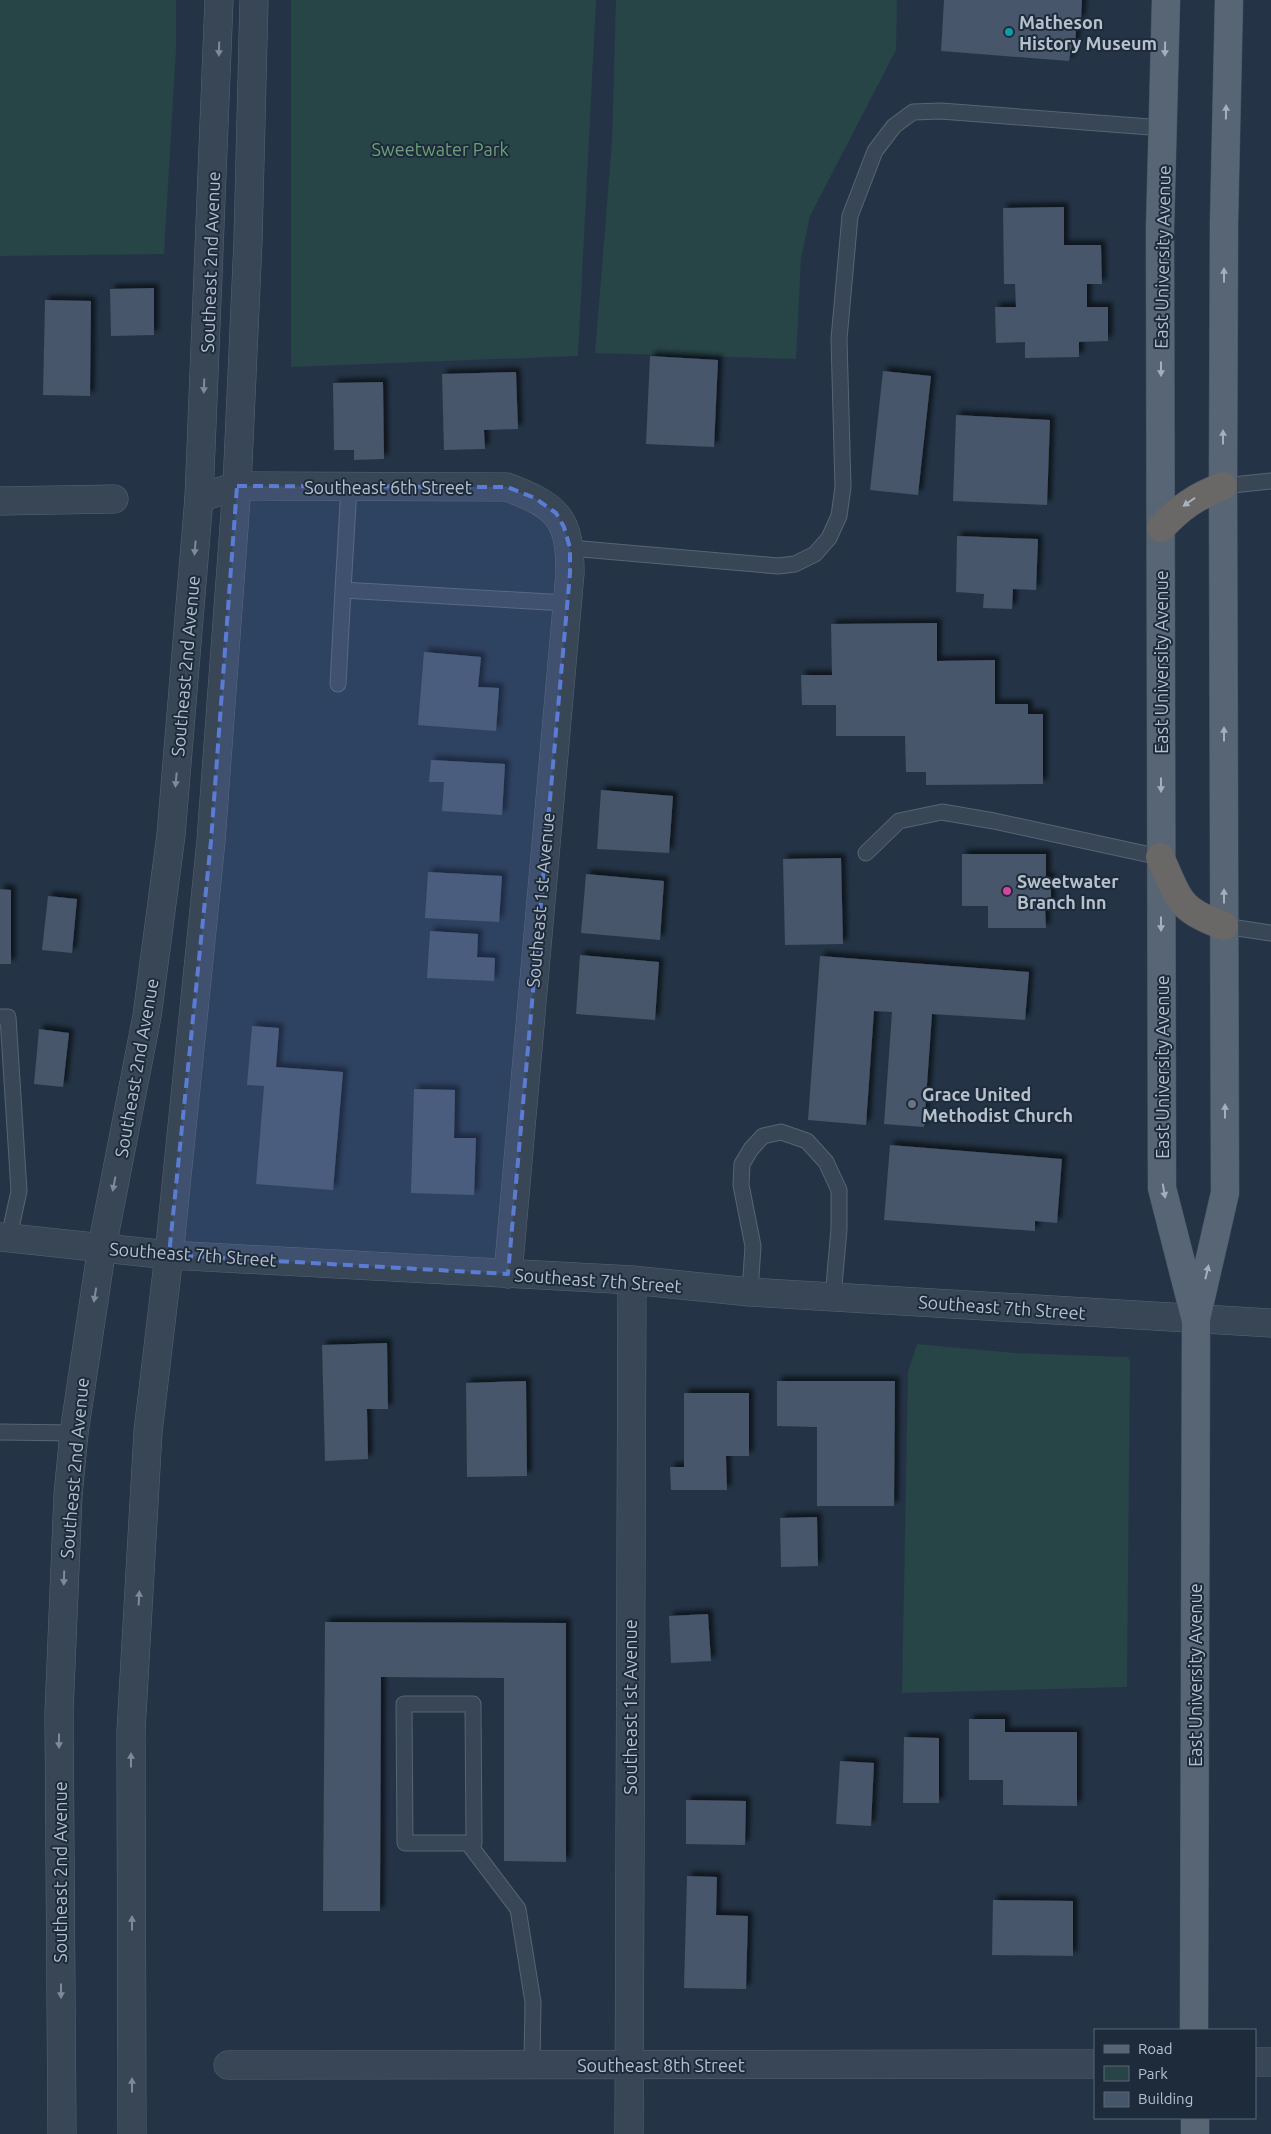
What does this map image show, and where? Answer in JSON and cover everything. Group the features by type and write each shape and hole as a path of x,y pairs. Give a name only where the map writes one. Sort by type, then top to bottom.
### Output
{"highway":[{"path":"1161,528 1179,509 1197,497 1223,486"},
{"path":"1160,857 1182,904 1199,917 1224,926"}],"main road":[{"name":"East University Avenue","path":"1166,0 1160,230 1162,1188 1196,1319"},
{"name":"East University Avenue","path":"1194,2029 1196,1319 1225,1193 1223,486 1224,223 1229,0"},
{"path":"1195,2119 1195,2134"}],"street":[{"name":"Southeast 2nd Avenue","path":"62,2134 58,1713 68,1495 74,1433 102,1247 148,1016 171,835 200,498 219,0"},
{"name":"Southeast 2nd Avenue","path":"132,2134 131,1731 148,1432 169,1255 211,841 237,486 248,241 254,0"},
{"name":"Southeast 6th Street","path":"200,498 237,486 506,488 535,498 556,512 567,538"},
{"path":"0,501 114,499"},
{"name":"Southeast 1st Avenue","path":"508,1274 566,603 567,538"},
{"name":"Southeast 7th Street","path":"5,1237 169,1255 632,1280 750,1292 1271,1323"},
{"name":"Southeast 1st Avenue","path":"629,2134 632,1280"},
{"path":"1256,2062 1271,2062"},
{"name":"Southeast 8th Street","path":"228,2064 532,2066 1094,2064"}],"lane":[{"path":"567,538 778,566 796,564 815,554 829,538 839,516 843,488 839,339 850,216 875,151 894,126 913,112 941,111 1163,128"},
{"path":"1223,486 1271,481"},
{"path":"338,684 349,487"},
{"path":"343,590 566,603"},
{"path":"866,853 899,821 942,812 994,820 1160,857"},
{"path":"1224,926 1271,933"},
{"path":"0,1017 8,1017 19,1192 5,1237"},
{"path":"750,1292 753,1246 741,1185 742,1164 751,1148 763,1136 781,1132 807,1141 826,1162 839,1190 839,1229 833,1297"},
{"path":"0,1432 74,1433"},
{"path":"404,1704 473,1704 474,1843 468,1843 405,1843 404,1704"},
{"path":"468,1843 518,1909 534,2002 532,2066"}],"highlighted area":[{"path":"237,486 507,487 535,498 556,513 564,527 570,548 570,573 508,1274 169,1255 211,841"}],"green space":[{"path":"0,0 176,0 176,49 164,254 0,256"},
{"name":"Sweetwater Park","path":"291,0 596,0 578,356 291,367"},
{"path":"616,0 897,0 896,50 810,216 801,258 796,359 595,353 612,142"},
{"path":"917,1344 1015,1353 1128,1357 1130,1362 1127,1687 902,1693 908,1372"}],"building":[{"name":"Matheson History Museum","path":"944,0 1082,0 1081,20 1077,20 1075,45 1072,45 1069,61 941,51"},
{"path":"1064,207 1064,245 1101,245 1102,284 1087,284 1087,307 1108,307 1108,341 1079,342 1079,357 1025,358 1025,342 996,343 995,307 1016,307 1015,284 1004,284 1003,208"},
{"path":"154,288 154,335 111,336 110,289"},
{"path":"45,300 91,301 90,396 43,395"},
{"path":"650,356 718,360 714,447 646,444"},
{"path":"883,371 931,376 918,495 870,490"},
{"path":"516,372 518,429 484,430 485,449 444,450 442,374"},
{"path":"383,382 384,459 354,460 354,450 334,450 333,383"},
{"path":"956,415 1050,420 1047,505 953,501"},
{"path":"957,536 1038,539 1036,590 1013,589 1012,609 983,608 984,594 956,592"},
{"path":"937,623 937,661 995,660 995,704 1028,704 1028,714 1043,714 1043,784 926,785 926,772 906,772 905,736 836,736 836,705 802,705 801,675 832,675 831,624"},
{"path":"424,652 481,657 478,687 499,688 496,731 418,725"},
{"path":"431,760 505,764 502,815 442,811 444,782 429,782"},
{"path":"601,790 673,796 669,853 597,849"},
{"name":"Sweetwater Branch Inn","path":"962,854 1046,854 1046,877 1051,877 1051,906 1045,906 1046,928 988,928 988,906 962,906"},
{"path":"841,858 843,944 785,945 783,859"},
{"path":"428,872 502,876 499,922 425,918"},
{"path":"586,874 664,881 660,940 581,933"},
{"path":"0,889 11,890 11,964 0,964"},
{"path":"48,896 77,899 72,953 42,950"},
{"path":"430,931 478,934 477,957 495,958 494,981 427,978"},
{"path":"580,955 659,962 655,1020 576,1014"},
{"path":"820,956 1029,972 1025,1020 932,1014 924,1127 884,1124 892,1012 874,1011 866,1125 808,1120"},
{"path":"252,1026 279,1028 276,1067 343,1072 333,1190 256,1184 264,1086 247,1085"},
{"path":"39,1029 69,1033 63,1087 34,1084"},
{"path":"414,1089 455,1090 454,1138 476,1138 474,1195 411,1193"},
{"path":"890,1145 1062,1159 1057,1223 1035,1221 1035,1231 884,1220"},
{"path":"387,1343 388,1409 367,1409 368,1459 325,1461 322,1345"},
{"path":"526,1381 527,1476 467,1477 466,1383"},
{"path":"777,1381 895,1381 894,1506 817,1506 817,1427 777,1426"},
{"path":"684,1393 749,1393 749,1456 726,1456 727,1490 671,1490 670,1467 684,1467"},
{"path":"817,1517 818,1566 781,1567 780,1518"},
{"path":"708,1614 711,1661 671,1663 669,1616"},
{"path":"325,1622 566,1623 566,1862 504,1861 504,1678 381,1677 380,1911 323,1911"},
{"path":"969,1719 1005,1719 1005,1732 1077,1732 1077,1806 1003,1805 1003,1780 969,1780"},
{"path":"904,1737 939,1738 939,1803 903,1803"},
{"path":"840,1761 874,1763 871,1826 836,1824"},
{"path":"686,1800 746,1801 745,1845 686,1844"},
{"path":"687,1876 717,1877 716,1915 748,1916 746,1989 684,1988"},
{"path":"993,1900 1073,1901 1073,1956 992,1955"}],"place":[{"name":"Matheson History Museum","path":"1009,32"},
{"name":"Sweetwater Branch Inn","path":"1007,891"},
{"name":"Grace United Methodist Church","path":"912,1104"}]}
